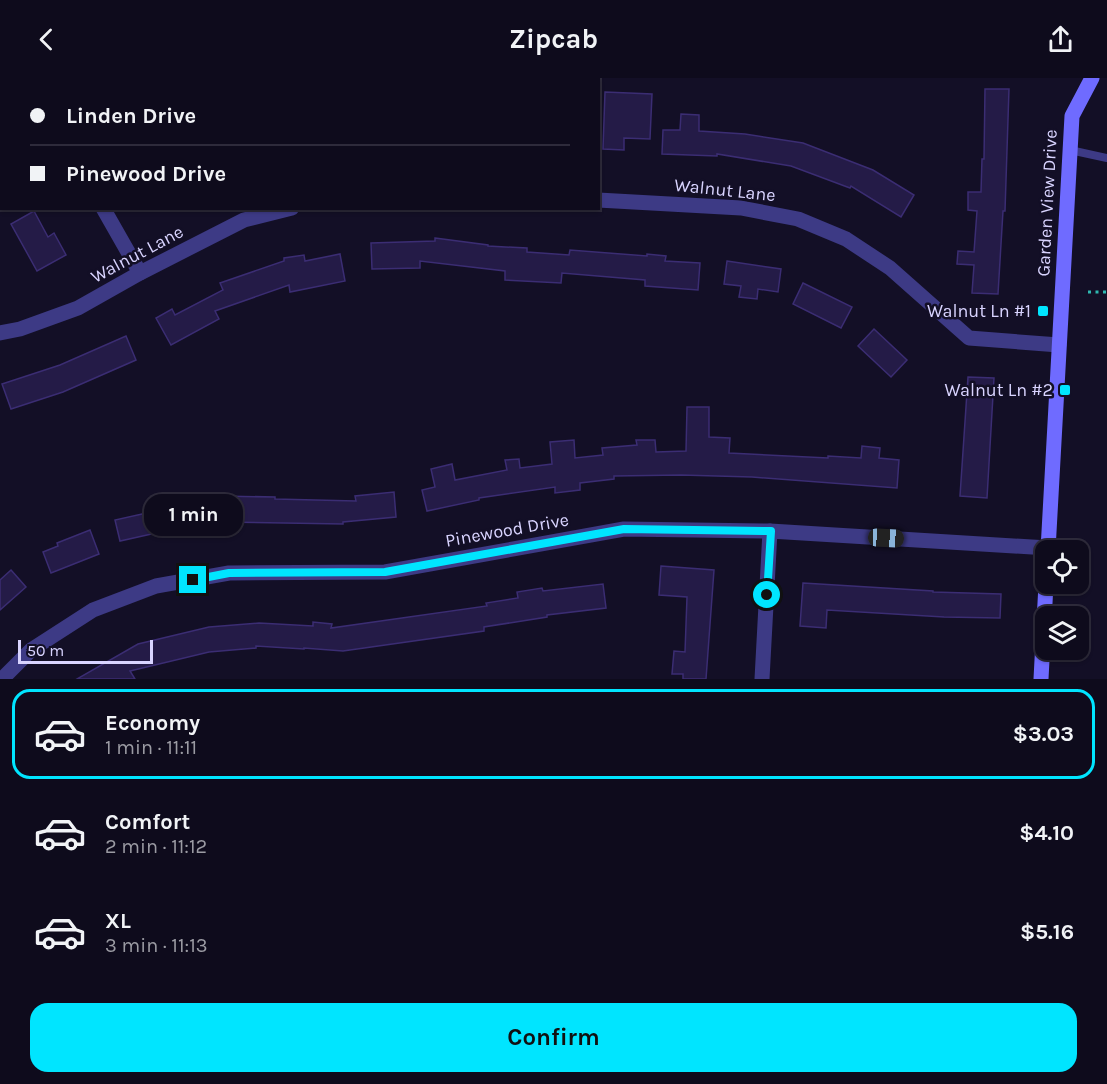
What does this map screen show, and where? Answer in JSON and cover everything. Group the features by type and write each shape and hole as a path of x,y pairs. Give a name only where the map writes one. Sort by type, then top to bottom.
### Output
{"street":[{"name":"Garden View Drive","path":"1048,540 1072,116 1092,78"},
{"name":"Walnut Lane","path":"600,200 741,208 798,219 846,239 890,268 969,338 1059,345"},
{"path":"104,210 140,273"},
{"name":"Walnut Lane","path":"0,333 20,329 78,308 140,273 244,220 284,210"},
{"name":"Pinewood Drive","path":"2,679 31,650 93,610 156,586 229,573 385,572 624,529 771,531 1035,548"},
{"path":"762,679 771,531"},
{"path":"1041,679 1045,594"}],"lane":[{"path":"1070,150 1107,158"}],"path":[{"path":"1088,292 1107,292"}],"building":[{"path":"985,89 1009,89 1005,211 1003,211 998,294 972,293 974,265 957,264 958,251 974,252 977,211 968,210 968,192 981,192"},
{"path":"605,92 652,94 650,139 624,138 624,150 603,149"},
{"path":"681,114 699,115 699,131 745,134 803,143 873,170 914,195 901,217 851,186 850,188 791,166 717,154 717,156 662,154 663,130 680,130"},
{"path":"34,211 48,237 54,233 66,255 37,271 11,224"},
{"path":"435,238 488,246 527,248 527,252 569,255 570,250 666,256 665,261 700,263 698,290 645,286 645,280 562,273 561,283 505,280 505,271 420,261 420,268 372,269 371,243 435,241"},
{"path":"340,254 345,281 290,292 289,285 215,311 219,319 171,345 156,318 172,309 175,315 223,290 220,283 284,261 284,258 304,255 305,261"},
{"path":"727,261 781,269 778,292 758,289 757,299 739,297 741,286 724,284"},
{"path":"803,283 852,307 841,328 793,304"},
{"path":"874,329 907,360 891,377 858,346"},
{"path":"126,336 136,360 63,392 11,409 2,384 60,365"},
{"path":"968,377 994,378 987,498 960,496"},
{"path":"687,407 709,407 709,437 730,438 729,453 861,458 862,446 880,448 879,458 899,460 897,488 752,477 614,476 614,479 580,483 580,490 555,493 555,487 479,498 479,500 427,511 422,490 435,487 431,469 452,464 455,480 507,470 505,460 519,459 520,468 552,464 550,442 574,440 575,458 603,455 602,448 637,445 636,440 655,440 656,452 686,451"},
{"path":"394,492 396,517 343,522 343,524 219,522 219,496 356,501 355,496"},
{"path":"178,506 183,527 120,541 115,520"},
{"path":"90,530 99,554 51,573 43,552 58,546 57,543"},
{"path":"661,566 714,570 706,679 683,679 683,674 672,674 674,651 685,652 687,597 659,595"},
{"path":"11,570 26,587 0,610 0,580"},
{"path":"803,583 1001,594 1000,618 827,610 826,628 800,626"},
{"path":"603,584 606,608 547,615 547,617 484,627 484,631 343,651 256,646 256,648 209,652 130,671 135,679 77,679 138,644 209,627 259,623 313,626 313,622 332,624 331,628 487,606 486,603 518,598 517,592"}],"place":[{"name":"Walnut Ln #1","path":"1043,311"},
{"name":"Walnut Ln #2","path":"1065,390"}],"route":[{"path":"193,580 229,573 385,572 624,529 771,531 767,595"}]}
